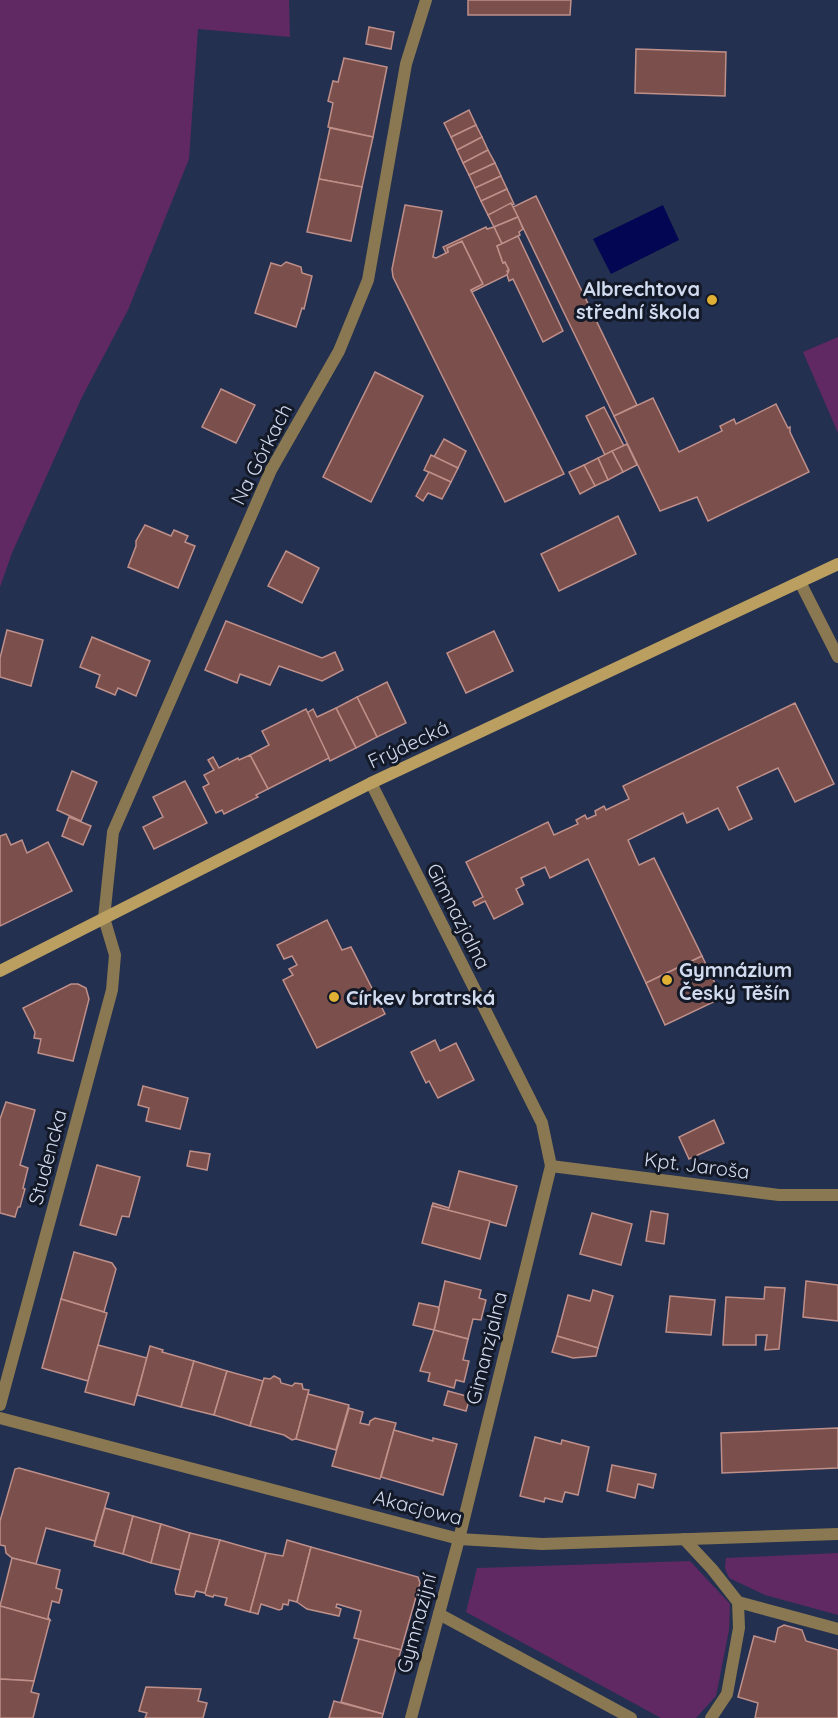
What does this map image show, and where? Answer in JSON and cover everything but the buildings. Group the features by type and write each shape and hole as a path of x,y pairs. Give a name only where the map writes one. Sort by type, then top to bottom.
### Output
{"main road":[{"name":"Frýdecká","path":"0,971 371,783 838,564"}],"street":[{"name":"Na Górkach","path":"104,918 113,832 271,470 339,351 368,280 406,64 426,0"},
{"path":"800,582 838,657"},
{"name":"Gimnazjalna","path":"371,783 542,1123 551,1166"},
{"name":"Studencka","path":"0,1405 112,990 115,955 104,918"},
{"name":"Kpt. Jaroša","path":"551,1166 779,1195 838,1195"},
{"name":"Gimanzjalna","path":"459,1539 551,1166"},
{"name":"Akacjowa","path":"0,1418 459,1539 542,1544 838,1534"},
{"name":"Gymnazijní","path":"411,1718 459,1539"},
{"path":"684,1539 738,1602 739,1628 727,1694 711,1718"},
{"path":"738,1602 838,1629"},
{"path":"439,1614 631,1718"}],"shaded area":[{"path":"0,0 289,0 290,37 198,29 189,159 128,310 82,397 12,553 0,587"},
{"path":"663,205 679,240 611,274 593,239"},
{"path":"838,337 838,433 803,352"},
{"path":"838,1553 838,1615 765,1595 729,1578 725,1568 726,1558"},
{"path":"690,1561 730,1604 729,1630 716,1696 696,1718 661,1718 466,1612 477,1568"}],"place":[{"name":"Albrechtova střední škola","path":"712,300"},
{"name":"Gymnázium Český Těšín","path":"667,980"},
{"name":"Církev bratrská","path":"334,997"}]}
